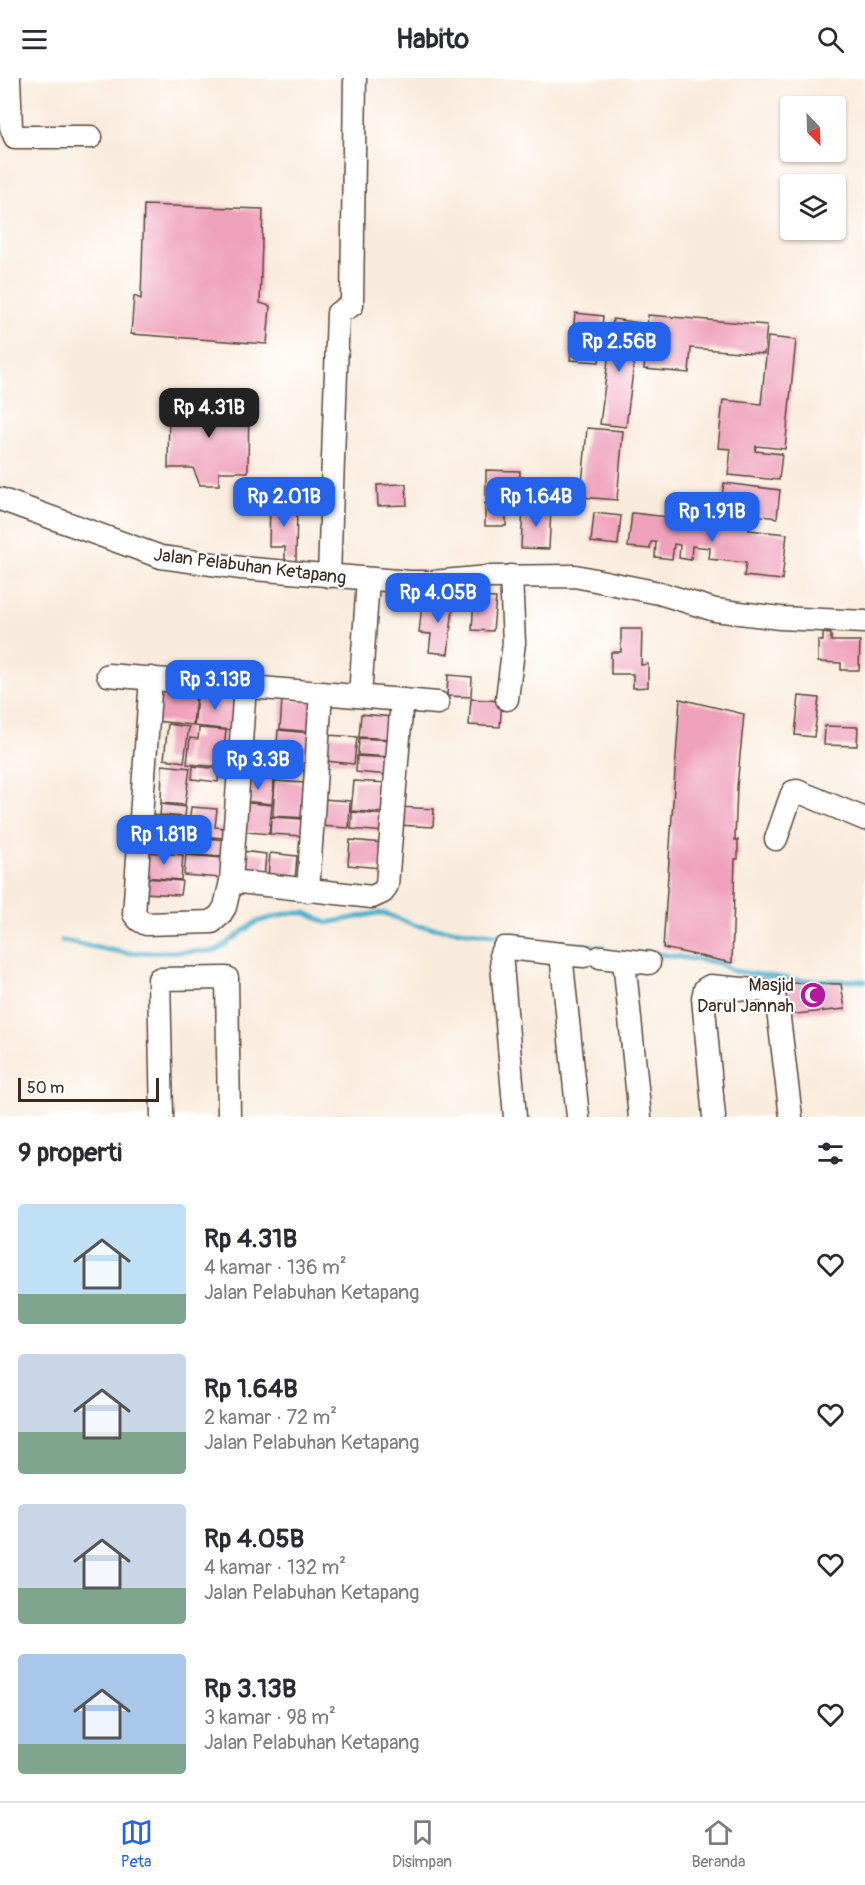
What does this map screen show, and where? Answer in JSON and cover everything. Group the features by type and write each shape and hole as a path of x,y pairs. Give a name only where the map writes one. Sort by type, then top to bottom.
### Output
{"street":[{"path":"9,78 11,128 15,137 91,137"},
{"path":"329,576 338,313 352,305 355,78"},
{"name":"Jalan Pelabuhan Ketapang","path":"0,499 161,557 241,568 368,580 432,582 511,576 575,576 659,593 715,610 780,618 865,622"},
{"path":"507,699 514,643 511,576"},
{"path":"360,696 368,580"},
{"path":"108,675 438,703"},
{"path":"151,678 134,914 146,924 212,922 225,907 231,881 245,686"},
{"path":"308,891 321,693"},
{"path":"231,881 372,897 383,892 387,885 402,700"},
{"path":"776,839 791,796 797,791 865,819"},
{"path":"515,1117 501,953 504,948 649,963"},
{"path":"561,954 578,1117"},
{"path":"624,960 640,1117"},
{"path":"162,1117 159,979 227,978 229,1117"},
{"path":"714,1117 703,998 705,989 710,986 765,991 774,997 778,1010 791,1117"}],"building":[{"path":"144,205 263,209 260,303 270,306 267,344 131,334 134,296 141,299"},
{"path":"575,313 603,316 599,362 570,360"},
{"path":"648,315 767,325 764,354 691,348 689,373 644,369"},
{"path":"613,319 639,323 626,427 600,424"},
{"path":"768,337 796,340 785,449 756,446 755,451 782,454 779,480 728,475 731,449 718,448 723,400 761,404"},
{"path":"169,403 249,404 248,472 219,472 219,485 200,485 193,468 168,468"},
{"path":"587,428 623,431 617,500 581,497"},
{"path":"486,470 520,471 519,502 486,501"},
{"path":"724,483 780,490 777,518 720,510"},
{"path":"406,484 407,505 378,506 377,485"},
{"path":"270,501 297,502 296,561 285,561 285,547 269,547"},
{"path":"485,503 506,503 506,526 485,526"},
{"path":"523,506 551,508 549,549 521,548"},
{"path":"594,513 621,516 618,545 591,542"},
{"path":"632,513 750,526 749,530 787,534 782,580 744,576 746,563 709,559 710,548 692,546 691,560 679,558 680,545 674,544 672,559 655,557 656,542 651,542 650,549 628,547"},
{"path":"442,595 454,597 448,654 429,652 431,634 419,633 422,604 441,606"},
{"path":"474,597 496,598 493,631 472,630"},
{"path":"621,629 642,629 641,665 648,664 648,687 633,688 633,674 611,674 611,652 621,652"},
{"path":"823,633 831,634 831,641 860,641 859,670 841,670 841,663 818,662 818,641 823,641"},
{"path":"448,675 472,677 471,697 447,696"},
{"path":"159,689 196,693 193,725 155,721"},
{"path":"198,691 236,695 233,730 194,726"},
{"path":"799,696 819,698 814,737 795,735"},
{"path":"282,699 315,702 312,732 280,729"},
{"path":"471,699 502,701 500,727 469,725"},
{"path":"680,699 744,714 737,787 735,840 738,840 738,859 735,859 732,963 663,948"},
{"path":"361,714 393,717 391,739 359,737"},
{"path":"168,724 189,727 184,762 164,759"},
{"path":"825,726 858,727 857,746 824,745"},
{"path":"199,728 226,730 224,750 232,751 231,768 187,764 190,738 198,739"},
{"path":"278,730 312,733 309,771 275,768"},
{"path":"327,735 357,737 354,764 325,761"},
{"path":"359,738 392,740 391,757 358,755"},
{"path":"255,742 276,744 274,768 253,766"},
{"path":"357,756 391,758 389,775 356,772"},
{"path":"162,765 190,768 185,805 161,803"},
{"path":"193,766 219,769 218,782 192,779"},
{"path":"244,777 274,780 272,804 241,801"},
{"path":"275,781 304,783 306,818 273,816"},
{"path":"354,781 388,783 386,813 351,811"},
{"path":"322,799 350,801 349,828 320,826"},
{"path":"238,802 272,805 269,834 238,831"},
{"path":"161,804 186,807 185,817 160,815"},
{"path":"191,807 217,809 215,827 225,828 224,838 188,835"},
{"path":"399,807 434,809 433,827 398,825"},
{"path":"352,812 386,815 385,832 351,829"},
{"path":"149,815 187,818 186,836 147,832"},
{"path":"271,817 305,819 303,836 270,834"},
{"path":"188,836 225,840 223,857 186,854"},
{"path":"350,840 383,843 381,868 348,865"},
{"path":"242,851 266,854 264,878 240,876"},
{"path":"146,852 183,855 181,880 144,877"},
{"path":"270,853 297,856 295,880 268,877"},
{"path":"186,855 223,858 221,878 184,875"},
{"path":"145,878 182,881 180,895 144,893"},
{"name":"Masjid Darul Jannah","path":"745,978 782,983 841,984 845,1009 786,1015 785,1006 739,999"}],"waterway":[{"path":"62,941 127,953 214,951 256,922 289,913 306,913 327,923 378,913 417,926 511,937"},
{"path":"580,945 603,947"},
{"path":"646,952 719,963 733,971 799,980 865,981"}],"place":[{"name":"Masjid Darul Jannah","path":"813,995"}]}
